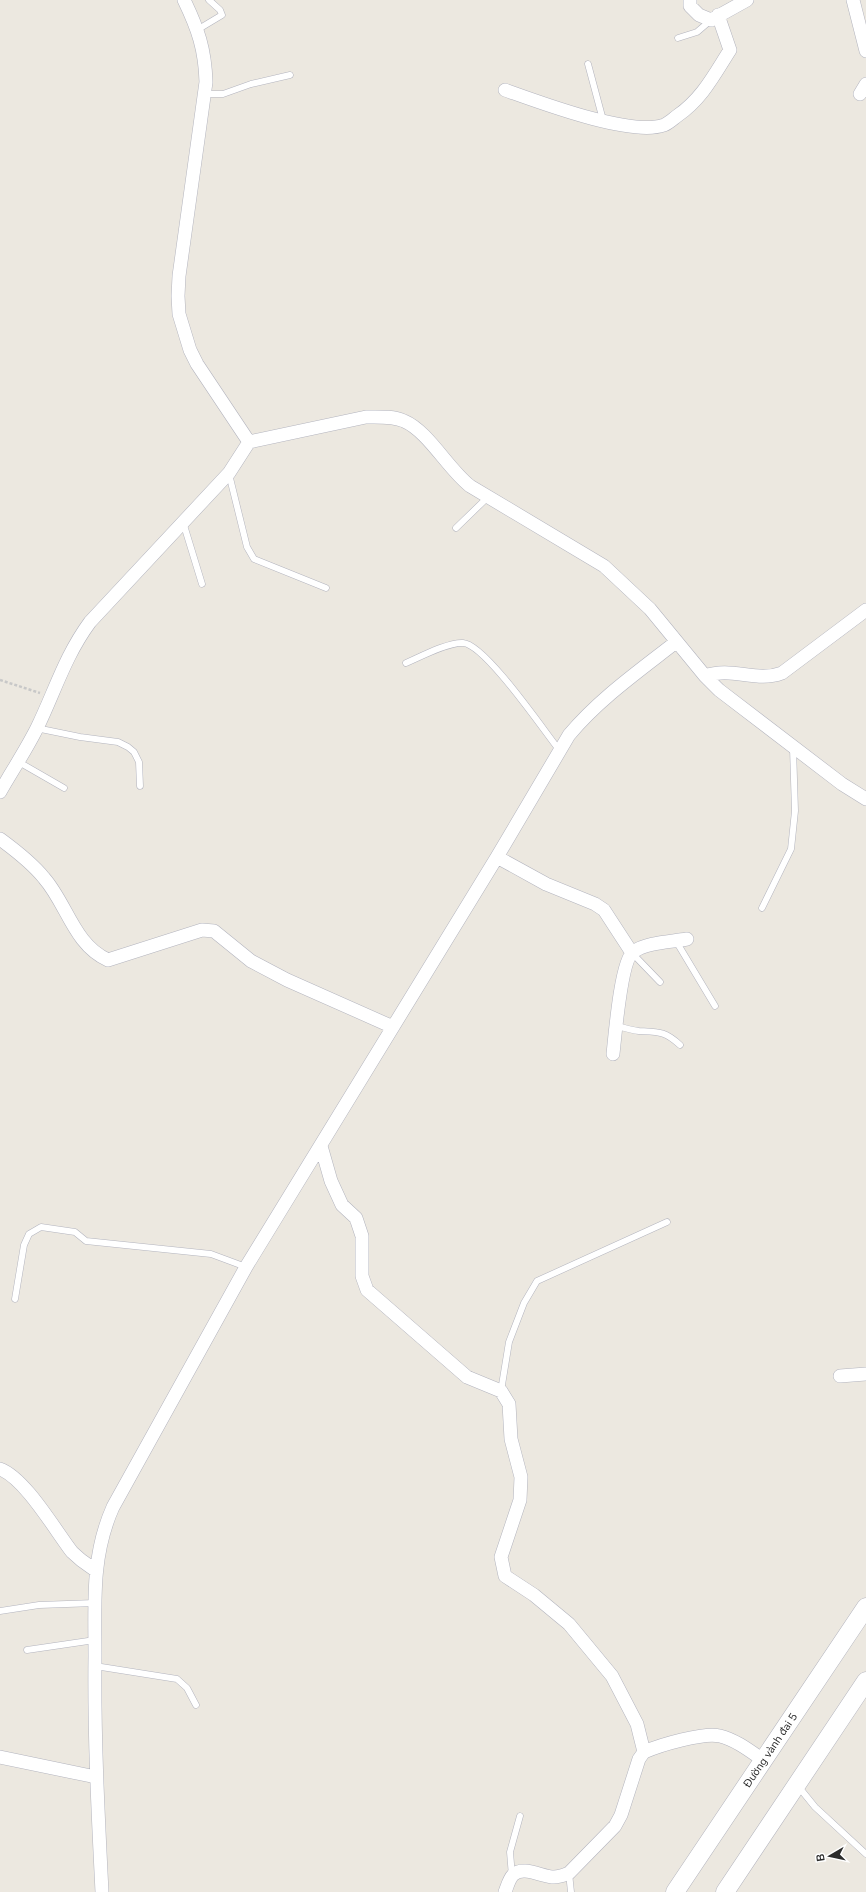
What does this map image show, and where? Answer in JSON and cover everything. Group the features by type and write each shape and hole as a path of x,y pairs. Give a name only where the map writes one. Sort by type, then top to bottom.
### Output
{"main road":[{"name":"Đường vành đai 5","path":"675,1892 866,1607"},
{"path":"725,1892 866,1682"}],"street":[{"path":"184,0 197,30 205,60 206,82 178,276 179,314 196,364 249,442"},
{"path":"690,0 690,6 699,15 715,18 748,0"},
{"path":"853,0 866,51"},
{"path":"505,90 562,110 603,120 645,128 665,124 690,108 706,89 730,50 726,35 715,18"},
{"path":"0,792 36,728 76,641 90,622 228,473 249,442 366,417 384,417 403,420 419,431 458,477 488,497 604,566 650,609 676,642 719,690 842,784 866,799"},
{"path":"705,676 722,671 762,677 777,675 866,610"},
{"path":"102,1892 96,1777 95,1570 104,1526 113,1507 246,1267 497,857 569,735 583,719 676,642"},
{"path":"0,839 45,879 73,927 96,955 108,960 202,930 214,931 251,961 287,980 393,1027"},
{"path":"497,857 546,884 595,904 604,910 632,953"},
{"path":"613,1054 623,975 632,953 642,947 682,940"},
{"path":"321,1146 331,1181 342,1205 356,1218 362,1236 362,1276 367,1290 467,1377 501,1391 509,1404 511,1439 521,1477 520,1500 501,1557 505,1576 534,1595 569,1624 612,1676 637,1724 644,1752"},
{"path":"840,1376 866,1374"},
{"path":"0,1469 14,1477 24,1487 72,1552 95,1570"},
{"path":"505,1892 512,1876 517,1872 524,1871 552,1877 561,1877 569,1873 615,1826 621,1815 639,1759 644,1752 705,1735 719,1735 736,1742 763,1760"},
{"path":"0,1757 96,1777"}],"lane":[{"path":"197,30 222,15 220,10 209,0"},
{"path":"678,38 697,32 715,18"},
{"path":"588,64 603,120"},
{"path":"204,94 223,94 251,84 290,75"},
{"path":"228,473 247,547 254,558 326,588"},
{"path":"456,528 488,497"},
{"path":"183,522 202,584"},
{"path":"406,663 439,649 464,643 475,647 491,662 560,751"},
{"path":"36,728 80,737 118,742 128,747 134,752 139,762 140,786"},
{"path":"762,908 791,849 795,811 793,746"},
{"path":"17,761 64,788"},
{"path":"682,940 715,1006"},
{"path":"632,953 660,982"},
{"path":"616,1026 637,1031 659,1031 671,1037 680,1045"},
{"path":"501,1391 509,1342 524,1303 537,1281 667,1222"},
{"path":"15,1299 24,1245 29,1234 41,1227 75,1232 86,1241 211,1254 246,1267"},
{"path":"0,1611 39,1605 95,1603"},
{"path":"28,1650 95,1640"},
{"path":"95,1666 177,1679 187,1688 196,1705"},
{"path":"797,1785 815,1807 866,1854"},
{"path":"512,1876 510,1852 520,1816"},
{"path":"569,1873 571,1892"}],"path":[{"path":"0,680 50,696"}]}
